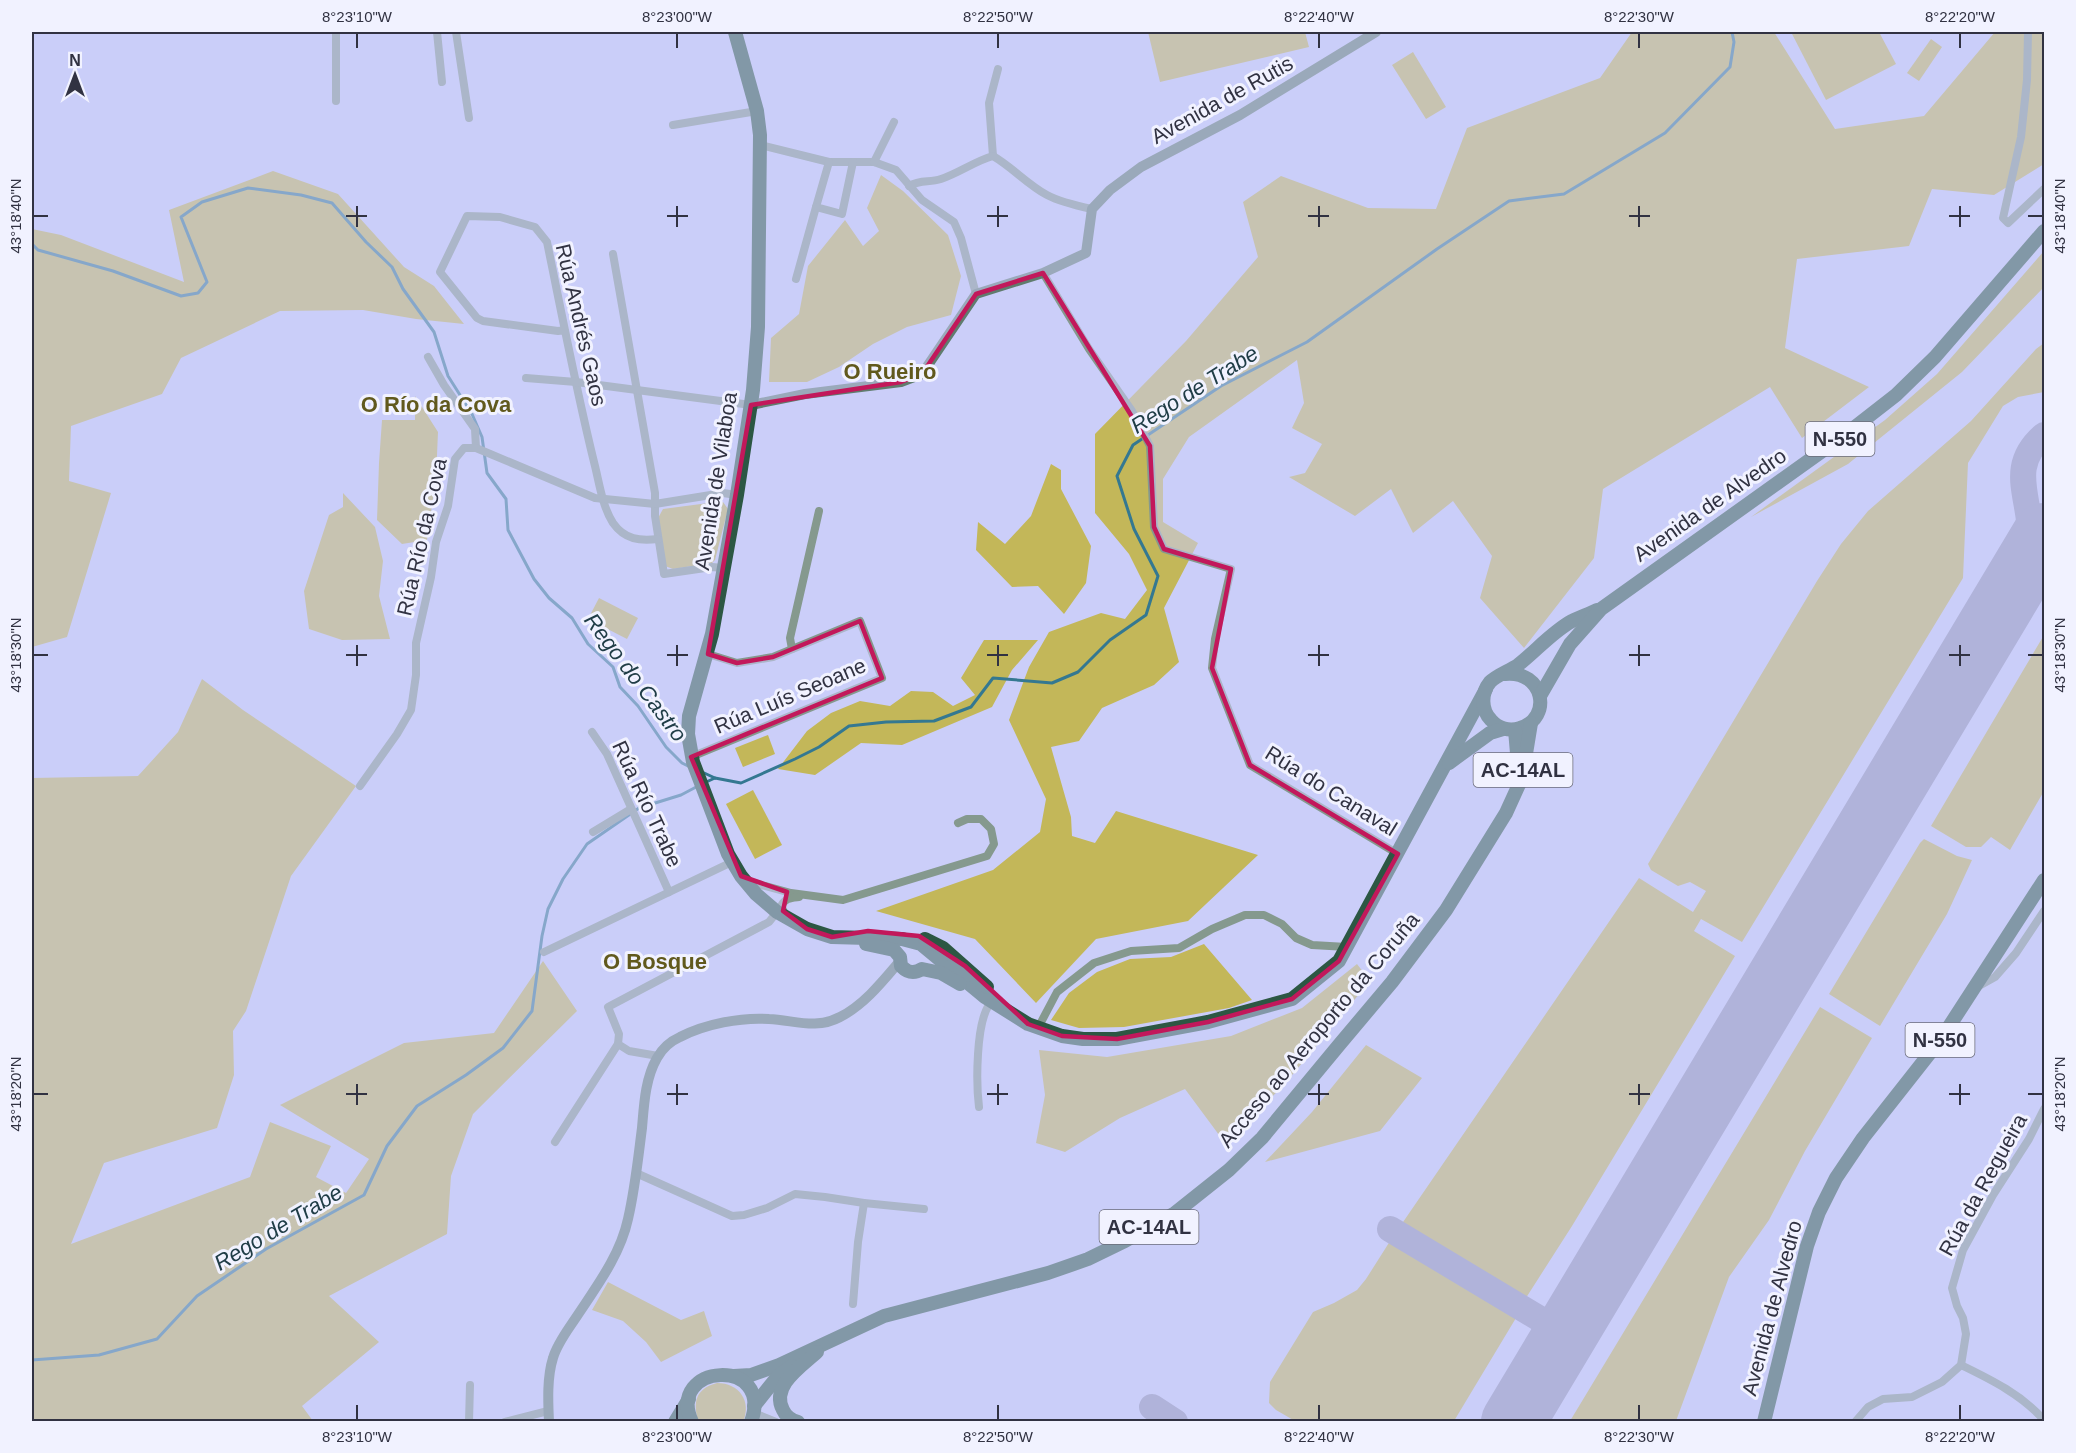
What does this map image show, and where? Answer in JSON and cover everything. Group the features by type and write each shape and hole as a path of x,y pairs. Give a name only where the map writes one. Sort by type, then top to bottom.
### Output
{"highway":[{"name":"Avenida de Vilaboa","path":"735,32 757,111 760,145 758,327 751,405 737,495 708,654 689,716 688,734 692,759 705,796 732,862 741,876 756,894 782,915 807,929 832,937"},
{"name":"Avenida de Alvedro","path":"1540,696 1570,644 1601,609 1846,434 1896,395 1935,357 2044,231"},
{"name":"Avenida de Alvedro","path":"1505,674 1571,621 1601,609"},
{"path":"1505,674 1514,673 1531,680 1540,696"},
{"name":"N-550","path":"1486,689 1491,682 1505,674"},
{"path":"1486,689 1483,698 1488,717 1494,724 1509,729"},
{"path":"832,937 894,950 901,963 912,973 922,969 941,973 989,1005 1033,1026 1062,1036 1083,1039 1117,1039 1208,1022 1292,999 1339,961 1486,689"},
{"name":"N-550","path":"1531,723 1537,715 1540,696"},
{"path":"1445,766 1490,733 1531,723"},
{"name":"Acceso ao Aeroporto da Coruña","path":"675,1422 692,1390 706,1377 725,1373 734,1376 751,1375 779,1365 884,1316 1048,1273 1088,1259 1175,1213 1229,1170 1262,1138 1392,982 1446,910 1506,813 1522,778 1531,723"},
{"name":"Acceso ao Aeroporto da Coruña","path":"1506,813 1519,760 1509,729"},
{"name":"Avenida de Alvedro","path":"1764,1422 1807,1246 1828,1194 1845,1162 1941,1039 2044,880"},
{"path":"832,937 850,931 900,931 919,936 944,948 1033,1026"},
{"path":"868,931 878,935 913,938 985,997 1033,1026"},
{"path":"832,937 902,939 920,945 927,960 922,969"},
{"path":"901,963 910,948 929,945 978,979"},
{"name":"Acceso ao Aeroporto da Coruña","path":"753,1413 778,1376 824,1345"},
{"name":"AC-14AL","path":"798,1422 785,1414 779,1399 780,1391 787,1381 824,1345"},
{"path":"734,1376 749,1388 753,1413"},
{"path":"689,1399 688,1408 692,1422"}],"street":[{"path":"336,32 336,101"},
{"path":"437,32 442,82"},
{"path":"456,32 469,118"},
{"name":"Avenida de Rutis","path":"1092,209 1110,190 1141,167 1240,115 1376,32"},
{"path":"2028,32 2027,80 2021,137 2003,218 2008,223 2044,189"},
{"path":"993,156 989,104 998,69"},
{"path":"673,125 757,111"},
{"path":"874,162 894,122"},
{"path":"760,145 829,162 874,162 896,170 922,200 954,222 961,238 976,294"},
{"path":"526,378 576,382 751,405 805,394 901,382 922,374 976,294 1043,273 1086,253 1092,209 1047,194 993,156"},
{"path":"909,186 918,181 939,180 993,156"},
{"path":"796,279 829,162"},
{"path":"816,207 842,214 854,162"},
{"name":"Rúa Andrés Gaos","path":"565,330 483,321 477,318 440,272 467,216 500,217 535,227 547,242 576,382 604,500 614,524 623,533 639,541 658,539"},
{"path":"613,254 655,493 658,539 664,574 712,567 723,568"},
{"name":"Rúa do Canaval","path":"1043,273 1056,291 1089,349 1132,411 1150,446 1154,527 1164,549 1231,569 1215,639 1212,668 1250,765 1398,854"},
{"path":"428,357 444,385 475,429 476,448"},
{"name":"Rúa Río da Cova","path":"360,786 411,710 416,675 416,643 431,578 436,542 448,506 455,459 464,448 476,448 604,500 655,504 723,493 737,495"},
{"path":"708,654 737,663 773,657 792,649 790,638 819,511"},
{"name":"Rúa Luís Seoane","path":"692,759 882,678 860,621 792,649"},
{"name":"Rúa Río Trabe","path":"592,732 607,754 669,892"},
{"path":"593,832 631,809"},
{"path":"741,876 755,884 772,889 843,900 987,856 994,844 991,829 981,819 967,819 958,823"},
{"path":"544,952 732,862"},
{"path":"555,1143 618,1044 619,1034 608,1007 782,915 781,906 787,899 813,896"},
{"path":"1975,988 1995,977 2016,953 2044,911"},
{"path":"1033,1026 1057,992 1094,963 1131,951 1179,948 1212,929 1245,915 1264,915 1282,924 1296,938 1312,945 1347,947"},
{"path":"2003,945 2016,953"},
{"path":"505,1422 548,1416 552,1359 560,1342 607,1271 620,1245 628,1221 646,1088 651,1069 666,1046 681,1036 705,1028 754,1018 811,1024 832,1020 860,1004 901,963"},
{"path":"979,1107 977,1091 981,1027 989,1005"},
{"path":"618,1044 629,1051 658,1056"},
{"name":"Rúa da Regueira","path":"1961,1365 1966,1334 1964,1318 1957,1306 1952,1287 1963,1250 1993,1195 2029,1140 2044,1109"},
{"path":"636,1173 732,1216 767,1208 795,1194 924,1209"},
{"path":"853,1304 864,1203"},
{"path":"1855,1422 1868,1407 1883,1399 1912,1397 1942,1383 1961,1365 1990,1379 2030,1405 2044,1420"},
{"path":"469,1422 470,1385"},
{"path":"753,1413 776,1422"}],"highlighted area":[{"path":"1043,273 1150,446 1154,527 1164,549 1231,569 1212,668 1250,765 1398,854 1339,961 1292,999 1208,1022 1117,1039 1062,1036 1028,1024 965,966 919,936 868,931 832,937 807,929 783,911 787,892 741,876 691,757 882,678 860,621 773,657 737,663 708,654 751,405 901,382 922,374 976,294"}],"shaded area":[{"path":"1148,32 1305,32 1309,47 1160,82"},
{"path":"1632,32 1774,32 1835,129 1924,116 1995,32 2044,32 2044,164 1994,195 1932,189 1909,246 1797,259 1785,348 1869,387 1802,438 1770,387 1603,489 1594,558 1524,648 1480,598 1492,556 1453,501 1413,533 1391,489 1355,516 1289,477 1305,473 1322,444 1292,428 1304,403 1297,360 1189,437 1163,479 1163,522 1198,543 1164,608 1179,662 1154,685 1102,708 1079,741 1051,747 1071,817 1072,836 1095,843 1116,811 1258,855 1188,921 1096,939 1036,1003 975,939 876,911 993,870 1040,832 1046,799 1009,720 1029,667 1049,632 1101,613 1125,619 1147,590 1129,554 1095,513 1095,434 1186,341 1258,257 1243,202 1281,176 1368,208 1436,209 1467,128 1600,78"},
{"path":"1791,32 1879,32 1896,64 1826,100"},
{"path":"1931,39 1942,47 1919,81 1907,73"},
{"path":"1413,52 1446,107 1426,119 1392,65"},
{"path":"273,171 338,194 404,267 434,286 464,324 363,310 280,311 181,358 162,394 71,426 69,481 111,493 67,637 32,647 32,229 61,235 184,282 169,210"},
{"path":"881,175 903,191 948,235 961,276 951,315 907,327 873,344 839,367 807,382 769,382 771,338 799,314 808,266 845,220 863,246 879,231 867,208"},
{"path":"2044,251 2044,287 1962,372 1848,464 1751,517 1885,420 1937,374"},
{"path":"2044,343 2044,392 2018,397 2003,406 1968,463 1963,578 1742,942 1701,919 1694,931 1735,956 1572,1226 1524,1301 1401,1225 1639,878 1693,912 1706,891 1690,882 1678,886 1651,870 1648,864 1817,581 1841,544 1868,511 1971,421"},
{"path":"415,396 438,432 436,478 427,540 402,544 377,520 382,420 415,420"},
{"path":"1051,464 1061,470 1061,489 1091,546 1086,583 1064,614 1038,586 1012,587 976,550 978,522 1005,544 1031,516"},
{"path":"343,493 375,527 383,561 379,596 390,639 342,640 309,629 304,591 329,515 343,507"},
{"path":"723,502 728,509 715,560 712,563 673,569 665,566 658,518 663,509"},
{"path":"599,598 638,618 627,639 588,619"},
{"path":"2044,635 2044,791 2010,850 1991,837 1981,847 1966,847 1931,826"},
{"path":"984,640 1038,640 1012,670 992,707 902,745 861,743 815,775 778,769 807,731 831,713 860,701 890,706 911,691 933,692 953,706 975,695 961,678"},
{"path":"202,679 243,710 356,786 291,876 246,1011 233,1031 234,1075 217,1128 104,1163 71,1244 250,1177 270,1122 331,1146 316,1177 346,1193 369,1159 280,1105 404,1043 494,1033 543,961 577,1011 473,1114 451,1176 447,1234 329,1296 379,1342 302,1406 313,1421 32,1421 32,778 138,776 178,732"},
{"path":"768,735 775,754 743,767 735,748"},
{"path":"753,790 782,845 755,859 726,804"},
{"path":"1924,839 1957,856 1972,860 1947,914 1880,1026 1829,994"},
{"path":"1204,944 1252,1000 1229,1008 1124,1027 1079,1028 1051,1020 1069,993 1097,972 1130,959 1171,957"},
{"path":"1357,964 1370,981 1283,1086 1225,1143 1185,1089 1120,1118 1065,1152 1036,1143 1045,1095 1039,1050 1107,1057 1231,1036 1302,1008"},
{"path":"1820,1007 1872,1038 1805,1151 1769,1220 1729,1277 1676,1421 1570,1421"},
{"path":"1366,1045 1422,1078 1380,1131 1265,1162 1312,1112"},
{"path":"1392,1238 1519,1313 1454,1421 1295,1421 1276,1410 1269,1403 1270,1382 1313,1312 1357,1290"},
{"path":"608,1282 681,1320 704,1311 712,1336 661,1362 646,1342 623,1321 592,1310"},
{"path":"717,1383 732,1386 742,1395 746,1407 743,1422 698,1421 697,1397 704,1389"}],"waterway":[{"name":"Rego de Trabe","path":"704,783 715,778 741,783 819,747 849,726 886,722 934,721 971,707 993,678 1052,683 1078,672 1110,640 1146,615 1158,576 1134,529 1117,476 1133,445 1221,386 1307,342 1437,249 1509,201 1564,194 1665,133 1730,67 1734,42 1732,32"},
{"name":"Rego do Castro","path":"32,244 38,250 113,271 181,296 198,293 207,282 181,217 202,202 248,188 301,195 332,203 366,242 392,267 403,289 434,332 448,376 472,414 482,437 487,473 506,499 508,530 534,579 549,598 572,618 588,644 613,667 620,687 638,706 666,747 682,763 690,767"},
{"name":"Rego do Castro","path":"702,772 715,778"},
{"name":"Rego de Trabe","path":"32,1360 99,1355 157,1339 197,1296 266,1249 364,1195 387,1146 417,1106 503,1048 532,1011 548,909 563,879 587,844 639,808 681,795 698,786"}],"taxiway":[{"path":"2020,576 2029,548 2030,536 2024,492 2024,468 2033,446 2044,435"},
{"path":"1390,1229 1565,1334"},
{"path":"1152,1407 1175,1422"}],"runway":[{"path":"1513,1422 2044,535"}],"district":[{"name":"O Rueiro","path":"890,371"},
{"name":"O Río da Cova","path":"436,404"},
{"name":"O Bosque","path":"655,961"}]}
